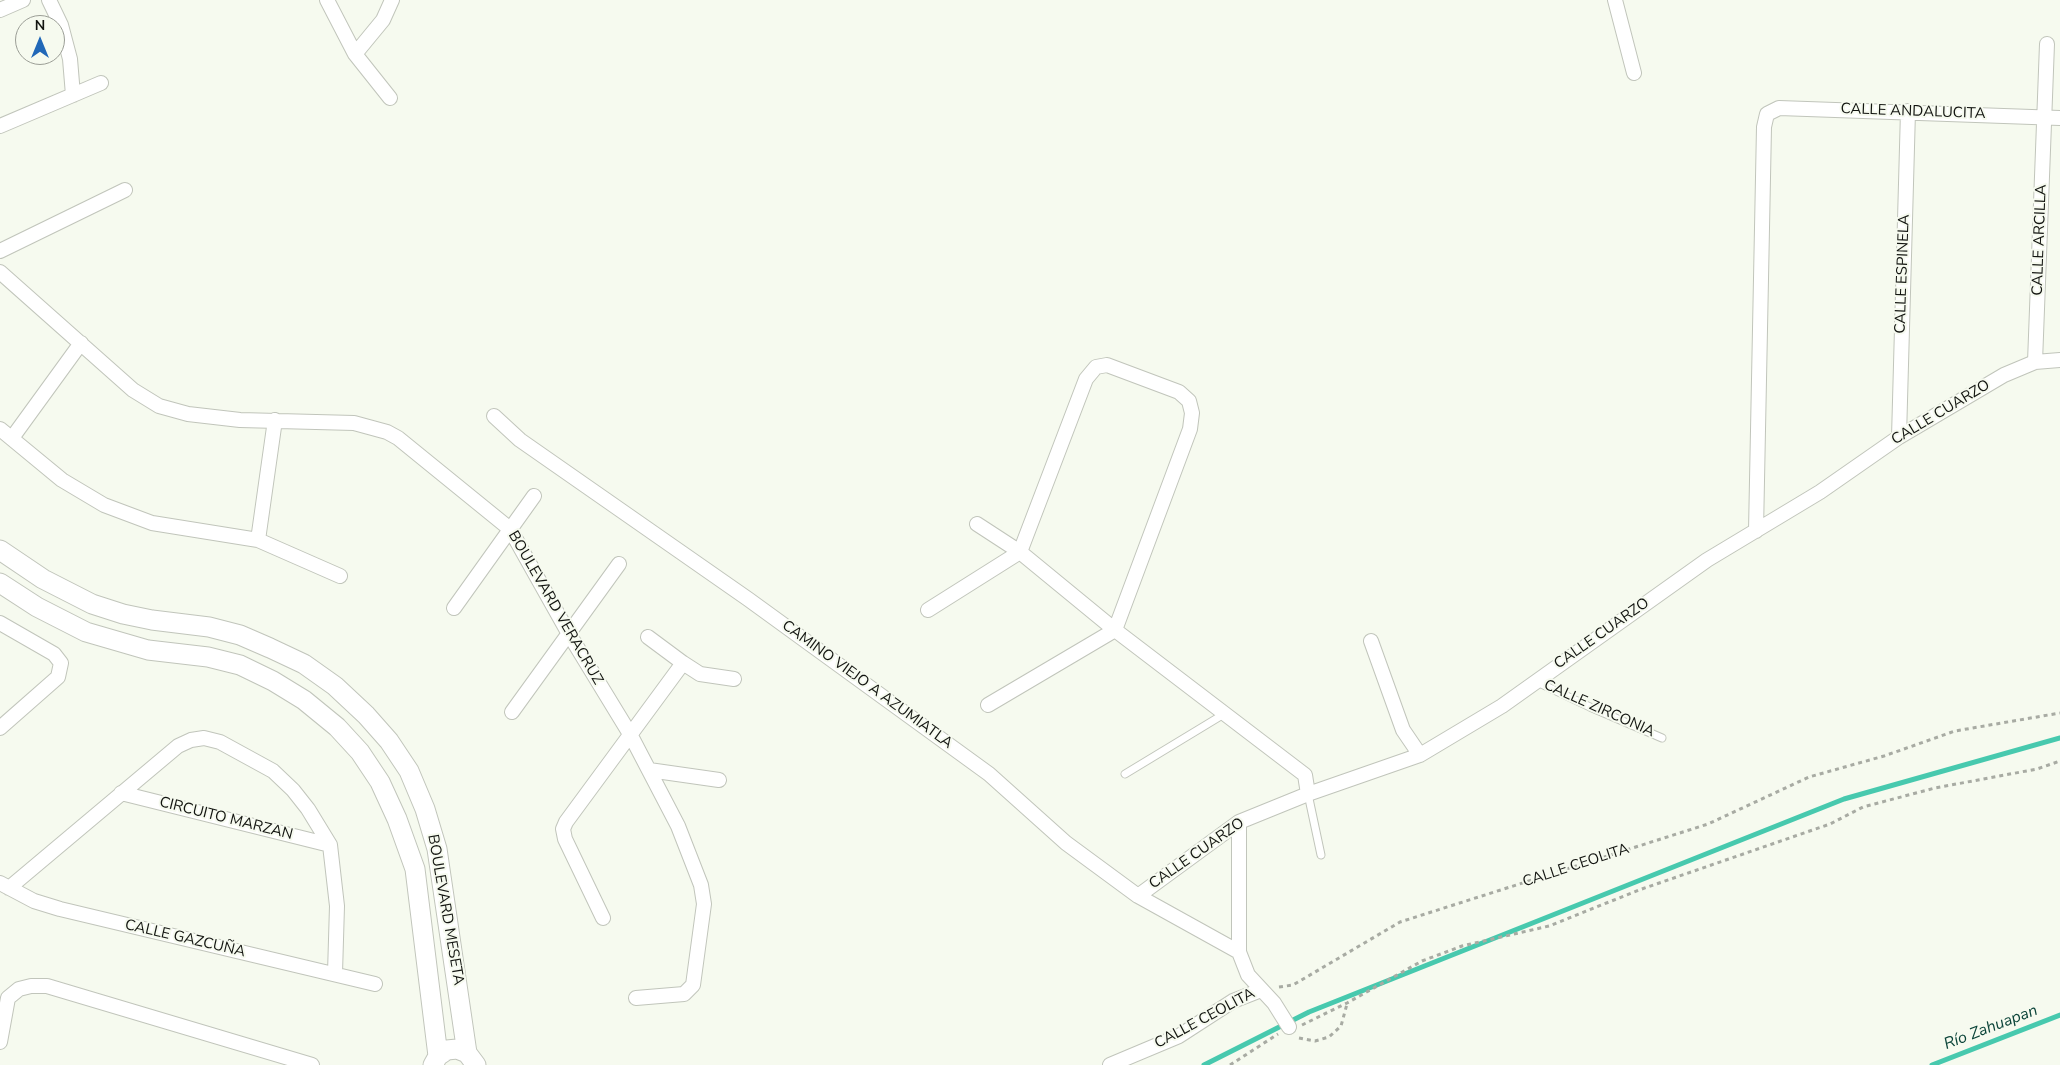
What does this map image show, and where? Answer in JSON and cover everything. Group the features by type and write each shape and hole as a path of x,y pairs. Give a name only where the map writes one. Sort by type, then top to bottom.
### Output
{"street":[{"path":"0,10 24,0"},
{"path":"49,0 61,25 70,59 73,95"},
{"path":"327,0 355,54 390,98"},
{"path":"355,54 383,20 392,0"},
{"path":"1615,0 1634,73"},
{"name":"CALLE ARCILLA","path":"2035,362 2047,44"},
{"path":"0,126 101,83"},
{"name":"CALLE ANDALUCITA","path":"1756,531 1764,127 1767,114 1779,108 1908,111 2060,118"},
{"name":"CALLE ESPINELA","path":"1899,437 1908,111"},
{"path":"0,251 125,190"},
{"name":"BOULEVARD VERACRUZ","path":"0,272 133,390 160,406 188,414 240,420 354,423 387,432 398,438 510,529 569,634 630,734 678,826 701,885 704,904 693,985 684,994 636,998"},
{"path":"12,438 81,343"},
{"name":"CALLE CUARZO","path":"1138,896 1239,822 1308,794 1420,755 1502,706 1535,680 1707,560 1820,492 1899,437 2004,375 2035,362 2060,360"},
{"path":"928,610 1020,552 1086,379 1096,367 1107,365 1179,392 1189,401 1192,413 1190,429 1115,630 988,705"},
{"name":"CAMINO VIEJO A AZUMIATLA","path":"494,416 520,440 748,599 989,774 1066,844 1138,896 1239,952"},
{"path":"258,540 275,420"},
{"path":"0,429 62,480 104,505 152,523 258,540 340,576"},
{"path":"454,608 534,496"},
{"path":"977,524 1020,552 1115,630 1305,775 1308,794"},
{"name":"BOULEVARD MESETA","path":"0,550 43,579 92,604 123,614 152,620 209,627 240,635 304,664 335,686 389,741 412,778 425,809 437,849 472,1059"},
{"path":"512,712 619,564"},
{"name":"BOULEVARD MESETA","path":"0,583 56,617 86,632 148,650 208,657 240,666 273,681 304,700 337,728 360,752 380,782 398,819 414,869 435,1060"},
{"path":"56,617 69,591"},
{"path":"0,623 54,654 61,663 58,677 0,728"},
{"path":"648,637 683,664 700,674 734,679"},
{"path":"1371,641 1403,730 1420,755"},
{"path":"603,918 565,839 563,829 630,734 683,664"},
{"name":"CIRCUITO MARZAN","path":"4,886 121,794 178,746 191,740 204,738 220,742 273,771 308,808 330,845 337,906 335,974"},
{"path":"649,770 719,780"},
{"name":"CIRCUITO MARZAN","path":"121,794 330,845"},
{"path":"1239,822 1239,952 1248,975 1274,1003 1286,1023"},
{"name":"CALLE GAZCUÑA","path":"4,886 34,901 60,909 375,984"},
{"path":"0,1042 4,998 19,988 47,986 312,1065"},
{"name":"CALLE CEOLITA","path":"1110,1065 1178,1036 1233,1001 1261,990"},
{"path":"435,1060 447,1050 457,1049 472,1059"}],"lane":[{"name":"CALLE ZIRCONIA","path":"1535,680 1590,707 1662,738"},
{"path":"1125,774 1224,714"},
{"path":"1308,794 1321,856"}],"path":[{"name":"CALLE CEOLITA","path":"1261,990 1293,986 1400,922 1708,824 1808,777 1884,756 1955,731 2060,714"},
{"path":"1230,1065 1286,1023 1305,1025 1422,961 1462,946 1549,926 1639,890 1830,824 1863,807 1935,788 2037,769 2060,761"},
{"path":"1286,1023 1300,1040 1315,1041 1328,1038 1341,1026 1347,1003"}],"waterway":[{"path":"1204,1065 1309,1012 1844,799 2060,738"},
{"name":"Río Zahuapan","path":"1932,1065 2060,1015"}]}
